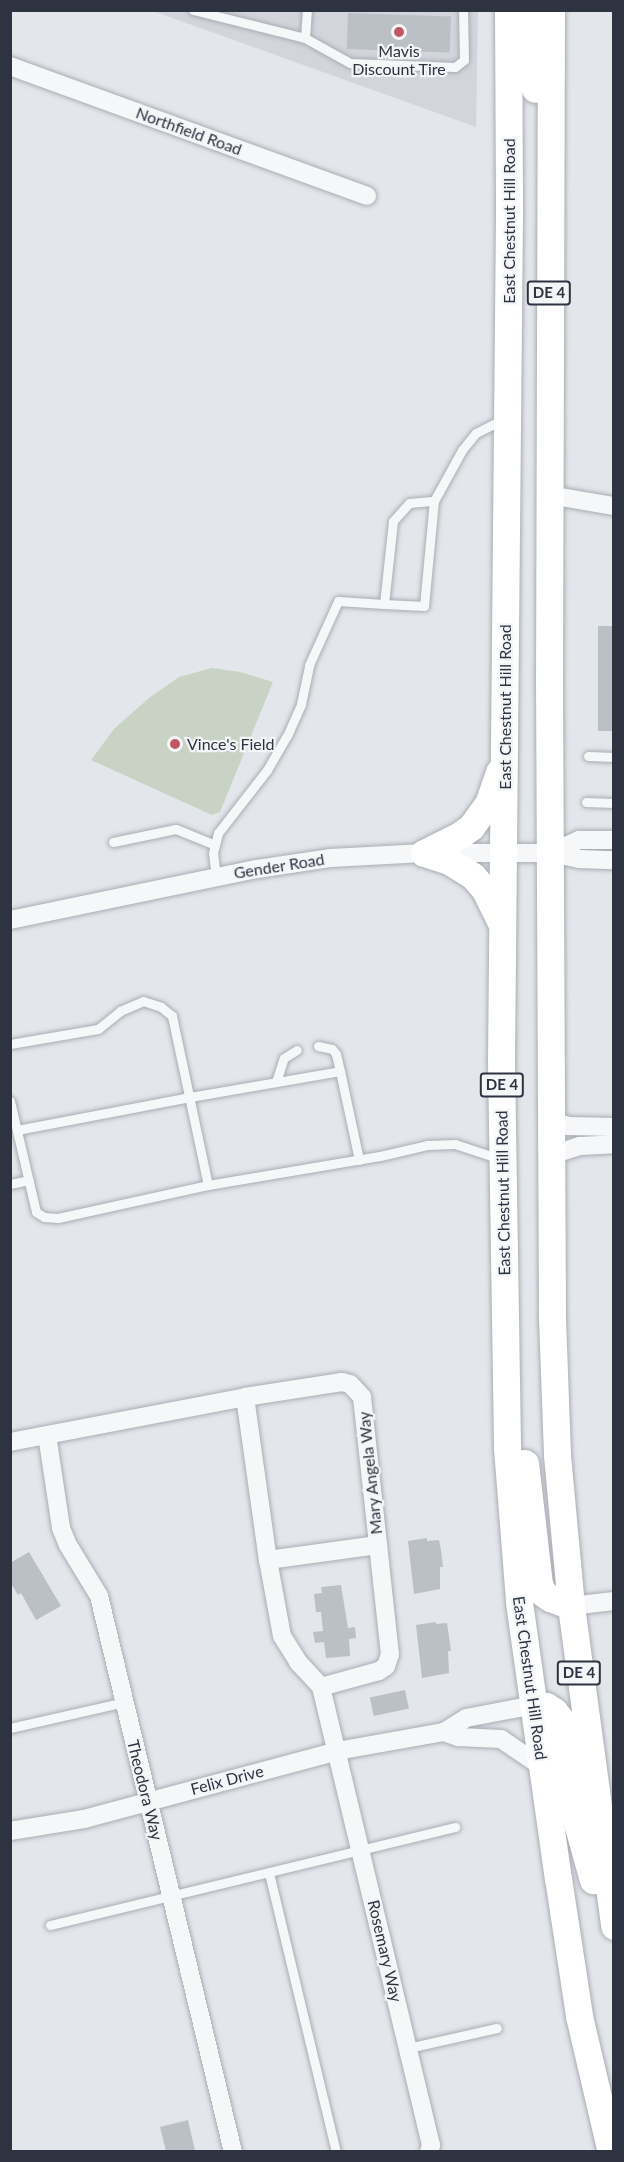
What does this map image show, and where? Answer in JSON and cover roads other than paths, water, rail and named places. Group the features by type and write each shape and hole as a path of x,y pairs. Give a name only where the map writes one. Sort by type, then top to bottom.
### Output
{"main road":[{"name":"East Chestnut Hill Road","path":"508,10 502,1160 507,1448 519,1602 542,1767 579,2016 611,2151"},
{"path":"529,10 538,139 550,181"},
{"name":"DE 4","path":"552,10 549,495 552,1318 557,1455 571,1606 612,1917"},
{"path":"424,853 460,835 471,826 488,804 498,780 505,736"},
{"path":"424,853 449,861 473,876 485,890 504,928"},
{"path":"505,1353 517,1392 539,1584 543,1593 550,1598 571,1606"},
{"path":"534,1705 546,1706 554,1711 563,1722 573,1805 580,1834 597,1889 612,1917"},
{"path":"587,1740 600,1764 614,1776"},
{"path":"612,1917 612,1878 604,1813 614,1802"}],"street":[{"name":"Northfield Road","path":"10,66 368,196"},
{"path":"549,495 614,506"},
{"path":"551,853 579,840 614,840"},
{"name":"Gender Road","path":"10,920 216,877 322,859 424,853 504,852 551,853 579,859 614,860"},
{"path":"551,1120 568,1126 614,1127"},
{"path":"551,1158 558,1153 580,1146 614,1144"},
{"name":"Mary Angela Way","path":"10,1442 245,1397 342,1382 356,1389 362,1397 389,1661 379,1671 321,1687"},
{"path":"245,1397 268,1560 282,1636 298,1662 321,1687 337,1751"},
{"name":"Theodora Way","path":"47,1435 61,1528 68,1545 99,1596 233,2151"},
{"path":"268,1560 378,1545"},
{"path":"571,1606 614,1601"},
{"name":"Felix Drive","path":"10,1831 84,1819 147,1800 337,1751 444,1732 466,1718 534,1705"},
{"name":"Felix Drive","path":"444,1732 458,1737 484,1736 501,1739 542,1767"},
{"name":"Rosemary Way","path":"337,1751 431,2145 429,2151"}],"lane":[{"path":"193,10 305,38 350,63 455,67 464,60 463,10"},
{"path":"305,38 307,10"},
{"path":"216,877 213,853 218,833 267,770 287,736 301,704 309,665 338,601 424,606 434,501 462,450 476,433 507,417"},
{"path":"384,604 393,521 409,503 434,501"},
{"path":"588,756 614,757"},
{"path":"586,802 614,802"},
{"path":"113,842 176,829 215,845"},
{"path":"10,1044 98,1029 120,1011 143,1001 161,1007 172,1016 208,1185"},
{"path":"318,1046 332,1049 336,1054 359,1160"},
{"path":"276,1082 284,1059 297,1050"},
{"path":"17,1130 190,1096 340,1071"},
{"path":"10,1101 36,1212 44,1217 58,1218 208,1185 359,1160 427,1144 455,1144 502,1160"},
{"path":"10,1184 29,1180"},
{"path":"10,1728 124,1702"},
{"path":"50,1926 455,1827"},
{"path":"268,1873 336,2151"},
{"path":"408,2048 497,2028"}],"place":[{"name":"Mavis Discount Tire","path":"399,32"},
{"name":"Vince's Field","path":"175,744"}]}
